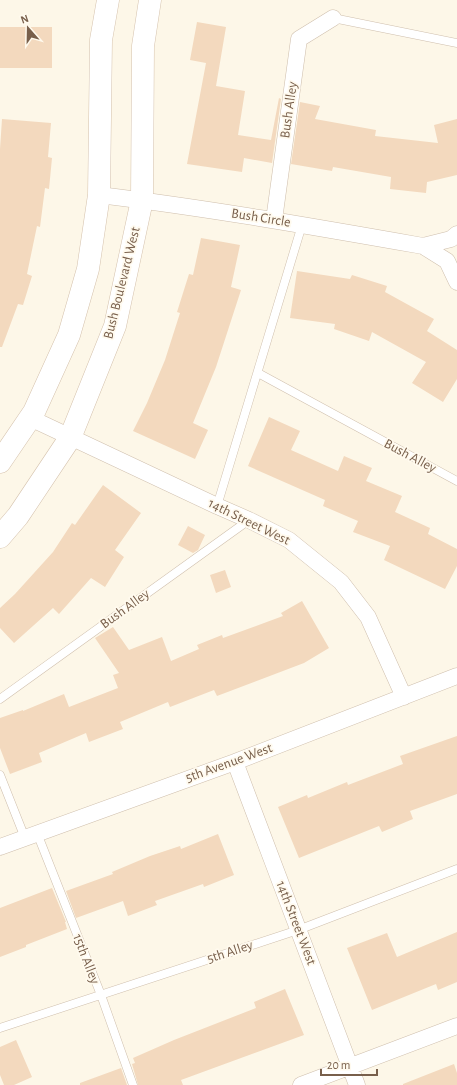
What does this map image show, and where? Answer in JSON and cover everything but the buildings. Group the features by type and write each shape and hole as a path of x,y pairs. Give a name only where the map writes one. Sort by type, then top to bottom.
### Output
{"main road":[{"path":"0,462 34,412 69,335 88,269 99,195 101,40 108,0"},
{"name":"Bush Boulevard West","path":"0,537 18,516 70,438 115,326 142,200 143,46 150,0"}],"street":[{"name":"Bush Alley","path":"274,220 299,39 333,18"},
{"name":"Bush Circle","path":"99,195 274,220 422,246 447,260 457,282"},
{"name":"Bush Circle","path":"422,246 450,239 457,234"},
{"name":"14th Street West","path":"30,418 289,540 341,582 368,617 404,697"},
{"name":"5th Avenue West","path":"0,847 235,762 457,676"},
{"name":"14th Street West","path":"235,762 357,1085"},
{"path":"301,1085 457,1026"}],"lane":[{"path":"333,18 457,43"},
{"path":"217,506 302,225"},
{"name":"Bush Alley","path":"258,373 457,481"},
{"name":"Bush Alley","path":"0,699 249,520"},
{"path":"0,775 31,835"},
{"name":"15th Alley","path":"31,835 100,995 133,1085"},
{"name":"5th Alley","path":"0,1028 298,930 457,869"}]}
